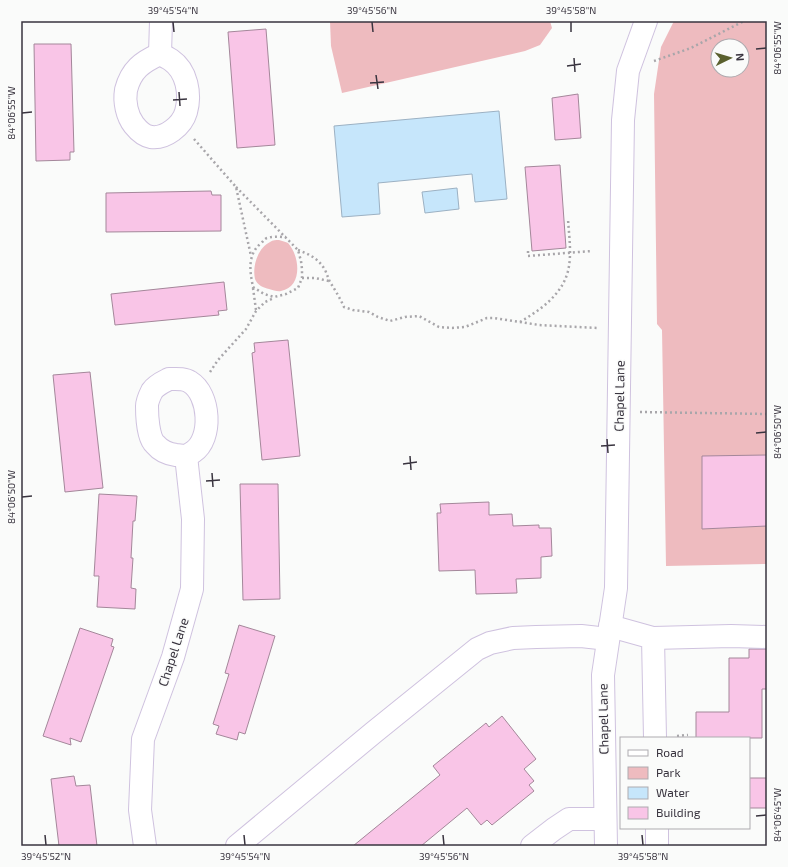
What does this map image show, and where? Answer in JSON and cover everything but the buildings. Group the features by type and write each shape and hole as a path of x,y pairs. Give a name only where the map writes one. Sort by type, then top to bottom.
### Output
{"street":[{"path":"160,54 161,21"},
{"name":"Chapel Lane","path":"606,846 602,674 616,588 624,120 628,71 646,21"},
{"path":"160,54 172,60 181,70 187,81 188,100 186,113 180,124 161,136 150,137 138,131 130,120 126,106 126,91 130,78 138,67 148,59 160,54"},
{"path":"169,379 190,381 198,388 205,403 207,420 205,436 197,449 186,456 172,455 153,443 149,428 147,404 151,392 159,384 169,379"},
{"name":"Chapel Lane","path":"145,846 140,810 143,739 173,657 192,589 193,519 186,456"},
{"path":"237,846 477,649 490,643 513,638 581,636 609,633 653,638 731,636 767,638"},
{"path":"653,638 655,737"},
{"path":"532,846 569,819 606,819"},
{"path":"657,829 657,846"}],"path":[{"path":"628,71 691,48 744,21"},
{"path":"180,124 236,187 298,250 309,254 319,262 325,270 329,281 344,307 369,312 390,321 406,317 419,316 439,327 465,328 487,318 494,318 546,325 620,329"},
{"path":"236,187 251,257 250,273 256,311"},
{"path":"520,322 542,308 563,284 568,271 570,252 568,219"},
{"path":"251,257 257,247 266,239 286,237"},
{"path":"198,388 218,360 246,329 256,311 264,302 298,288 302,278 302,265 298,250"},
{"path":"528,251 528,256 592,251"},
{"path":"302,278 315,278 329,281"},
{"path":"253,288 274,297"},
{"path":"619,412 767,414"}],"green space":[{"path":"330,21 550,21 552,28 540,45 525,51 342,93 331,46"},
{"path":"674,21 767,21 767,564 666,566 662,330 657,324 654,94 661,47"},
{"path":"279,240 288,243 295,255 297,263 296,277 293,284 281,291 265,288 259,285 254,274 255,263 262,248 271,241"}],"water":[{"path":"499,111 507,199 475,202 472,174 378,183 380,214 342,217 334,126"},
{"path":"457,188 459,209 425,213 422,192"}]}
